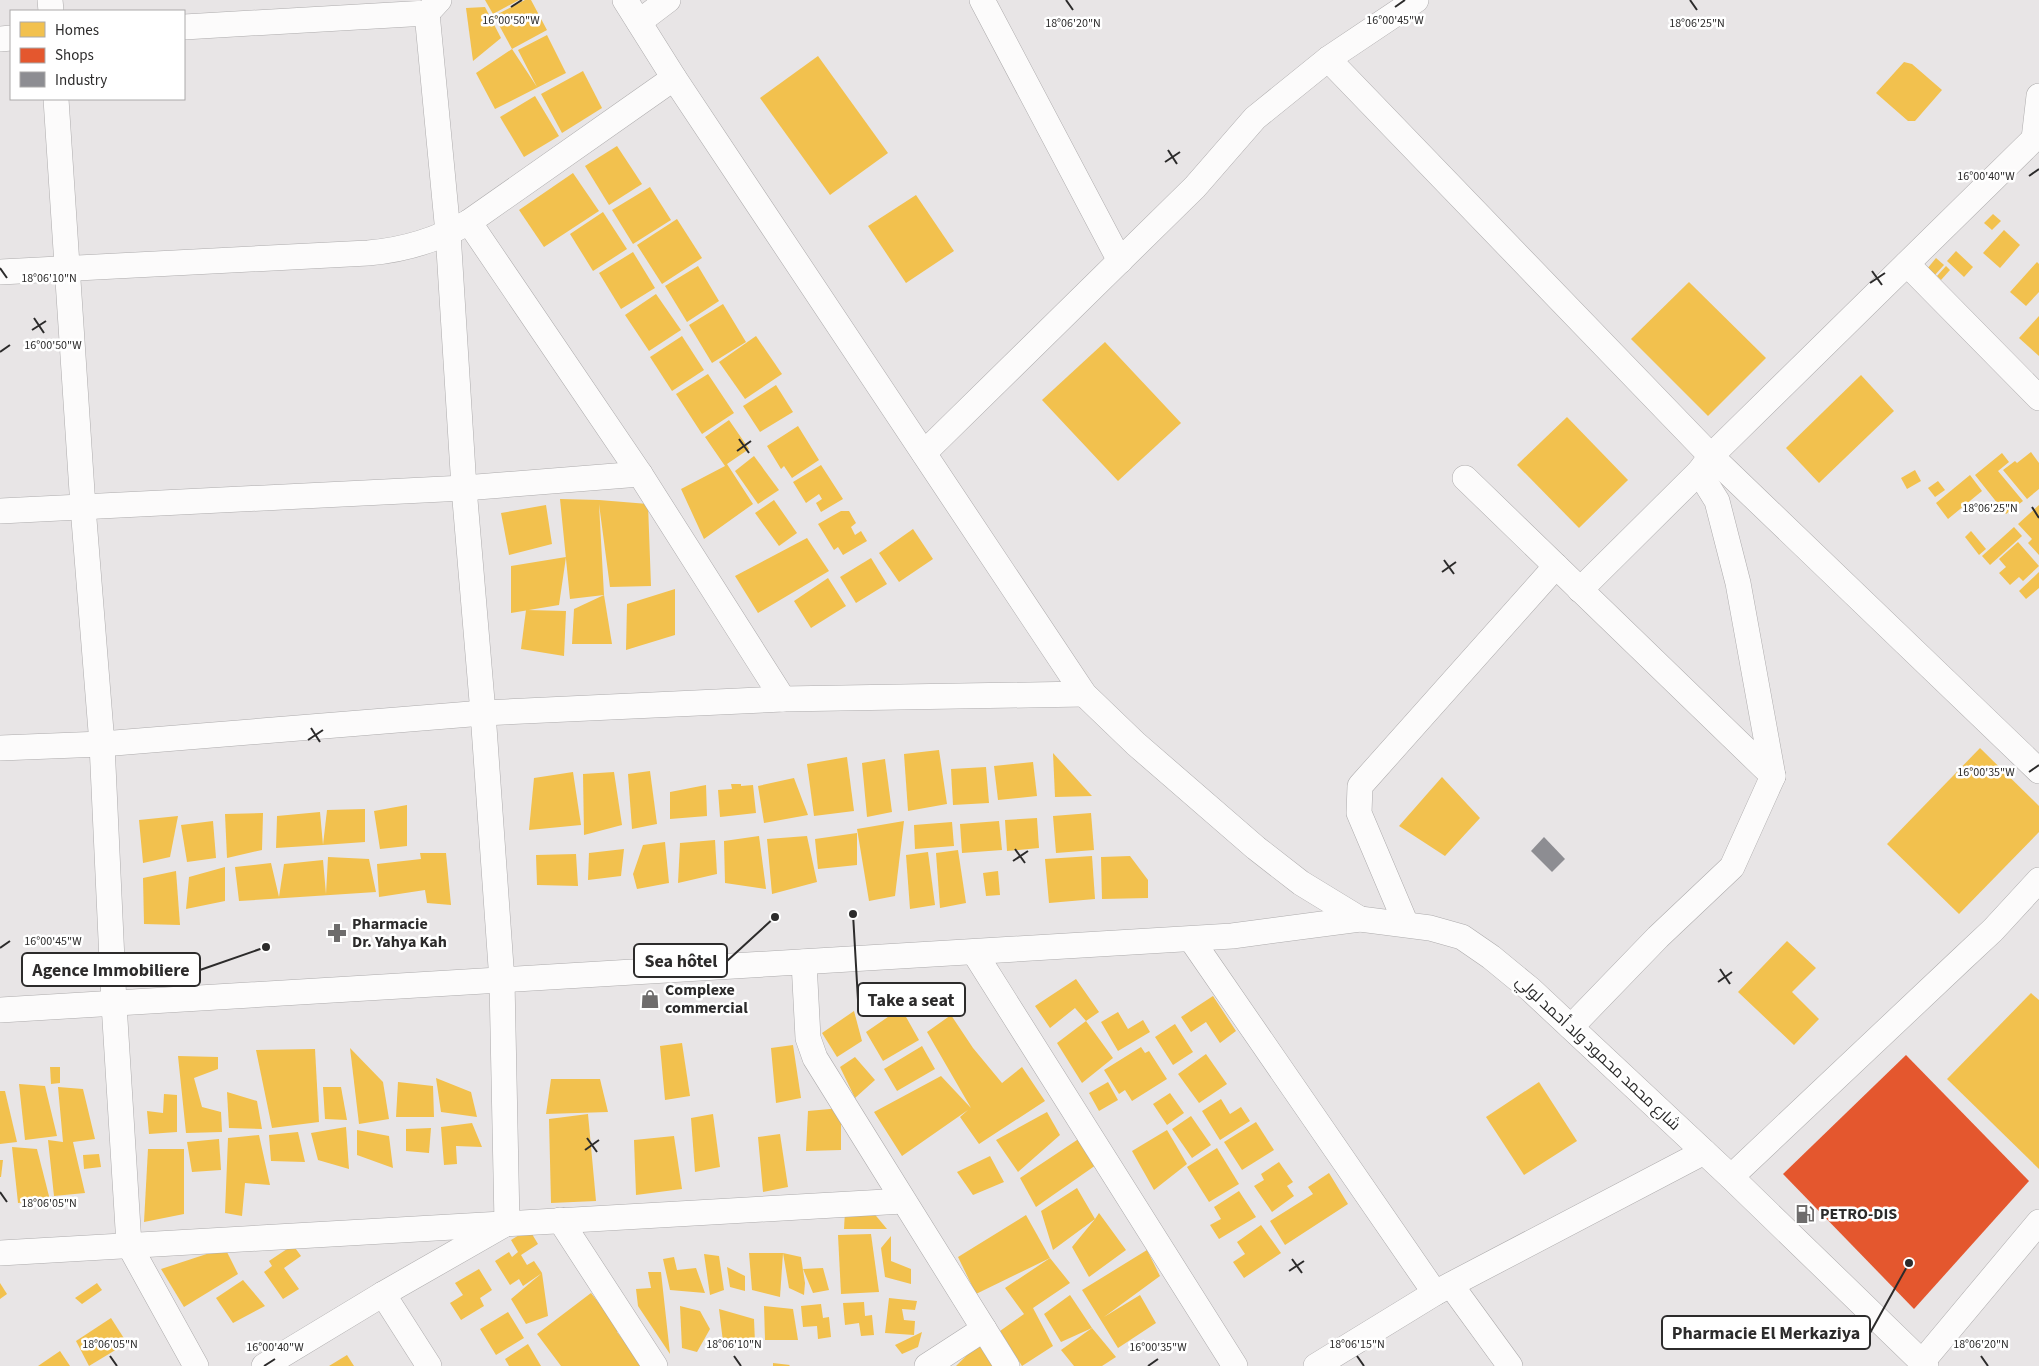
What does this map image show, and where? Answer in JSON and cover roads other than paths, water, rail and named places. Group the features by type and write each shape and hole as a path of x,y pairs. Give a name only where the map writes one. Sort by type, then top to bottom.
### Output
{"street":[{"path":"625,0 674,78 1084,694 1136,744 1256,848 1301,883 1360,919"},
{"path":"639,22 668,0"},
{"path":"982,0 1120,261"},
{"path":"924,454 1195,187 1255,118 1328,58 1416,0"},
{"path":"185,28 433,7 458,228 464,488 483,714 502,980 507,1223"},
{"path":"1328,58 1705,464 2039,771"},
{"path":"0,272 391,251 420,244 458,228 674,78"},
{"path":"1580,590 1906,264 2036,137 2039,96"},
{"path":"56,100 83,507 102,744 114,1004 129,1245 196,1366"},
{"path":"458,228 640,474 783,699"},
{"path":"1906,264 2039,398"},
{"path":"1570,1027 1658,937 1732,867 1773,776 1760,698 1735,574 1717,501 1705,464"},
{"path":"0,512 464,488 640,474"},
{"path":"1465,478 1773,776"},
{"path":"1406,924 1359,813 1360,786 1556,566"},
{"path":"0,748 102,744 483,714 783,699 1084,694"},
{"path":"1731,1177 1993,930 2039,880"},
{"name":"شارع محمد محمود ولد أحمد لولي","path":"0,1010 1191,939 1232,936 1360,919 1430,928 1462,937 1491,957 1524,984 1731,1177 1924,1364"},
{"path":"1191,939 1443,1289 1510,1366"},
{"path":"974,952 1235,1366"},
{"path":"804,962 808,1038 815,1058 1007,1366"},
{"path":"1316,1366 1443,1289 1704,1152"},
{"path":"0,1253 903,1201"},
{"path":"560,1220 655,1366"},
{"path":"1924,1364 2039,1222"},
{"path":"264,1366 383,1294 507,1223"},
{"path":"383,1294 428,1366"},
{"path":"927,1366 984,1329"}],"place":[{"name":"Take a seat","path":"853,914"},
{"name":"Sea hôtel","path":"775,917"},
{"name":"Pharmacie Dr. Yahya Kah","path":"337,933"},
{"name":"Agence Immobiliere","path":"266,947"},
{"name":"Complexe commercial","path":"650,999"},
{"name":"PETRO-DIS","path":"1805,1214"},
{"name":"Pharmacie El Merkaziya","path":"1909,1263"}]}
